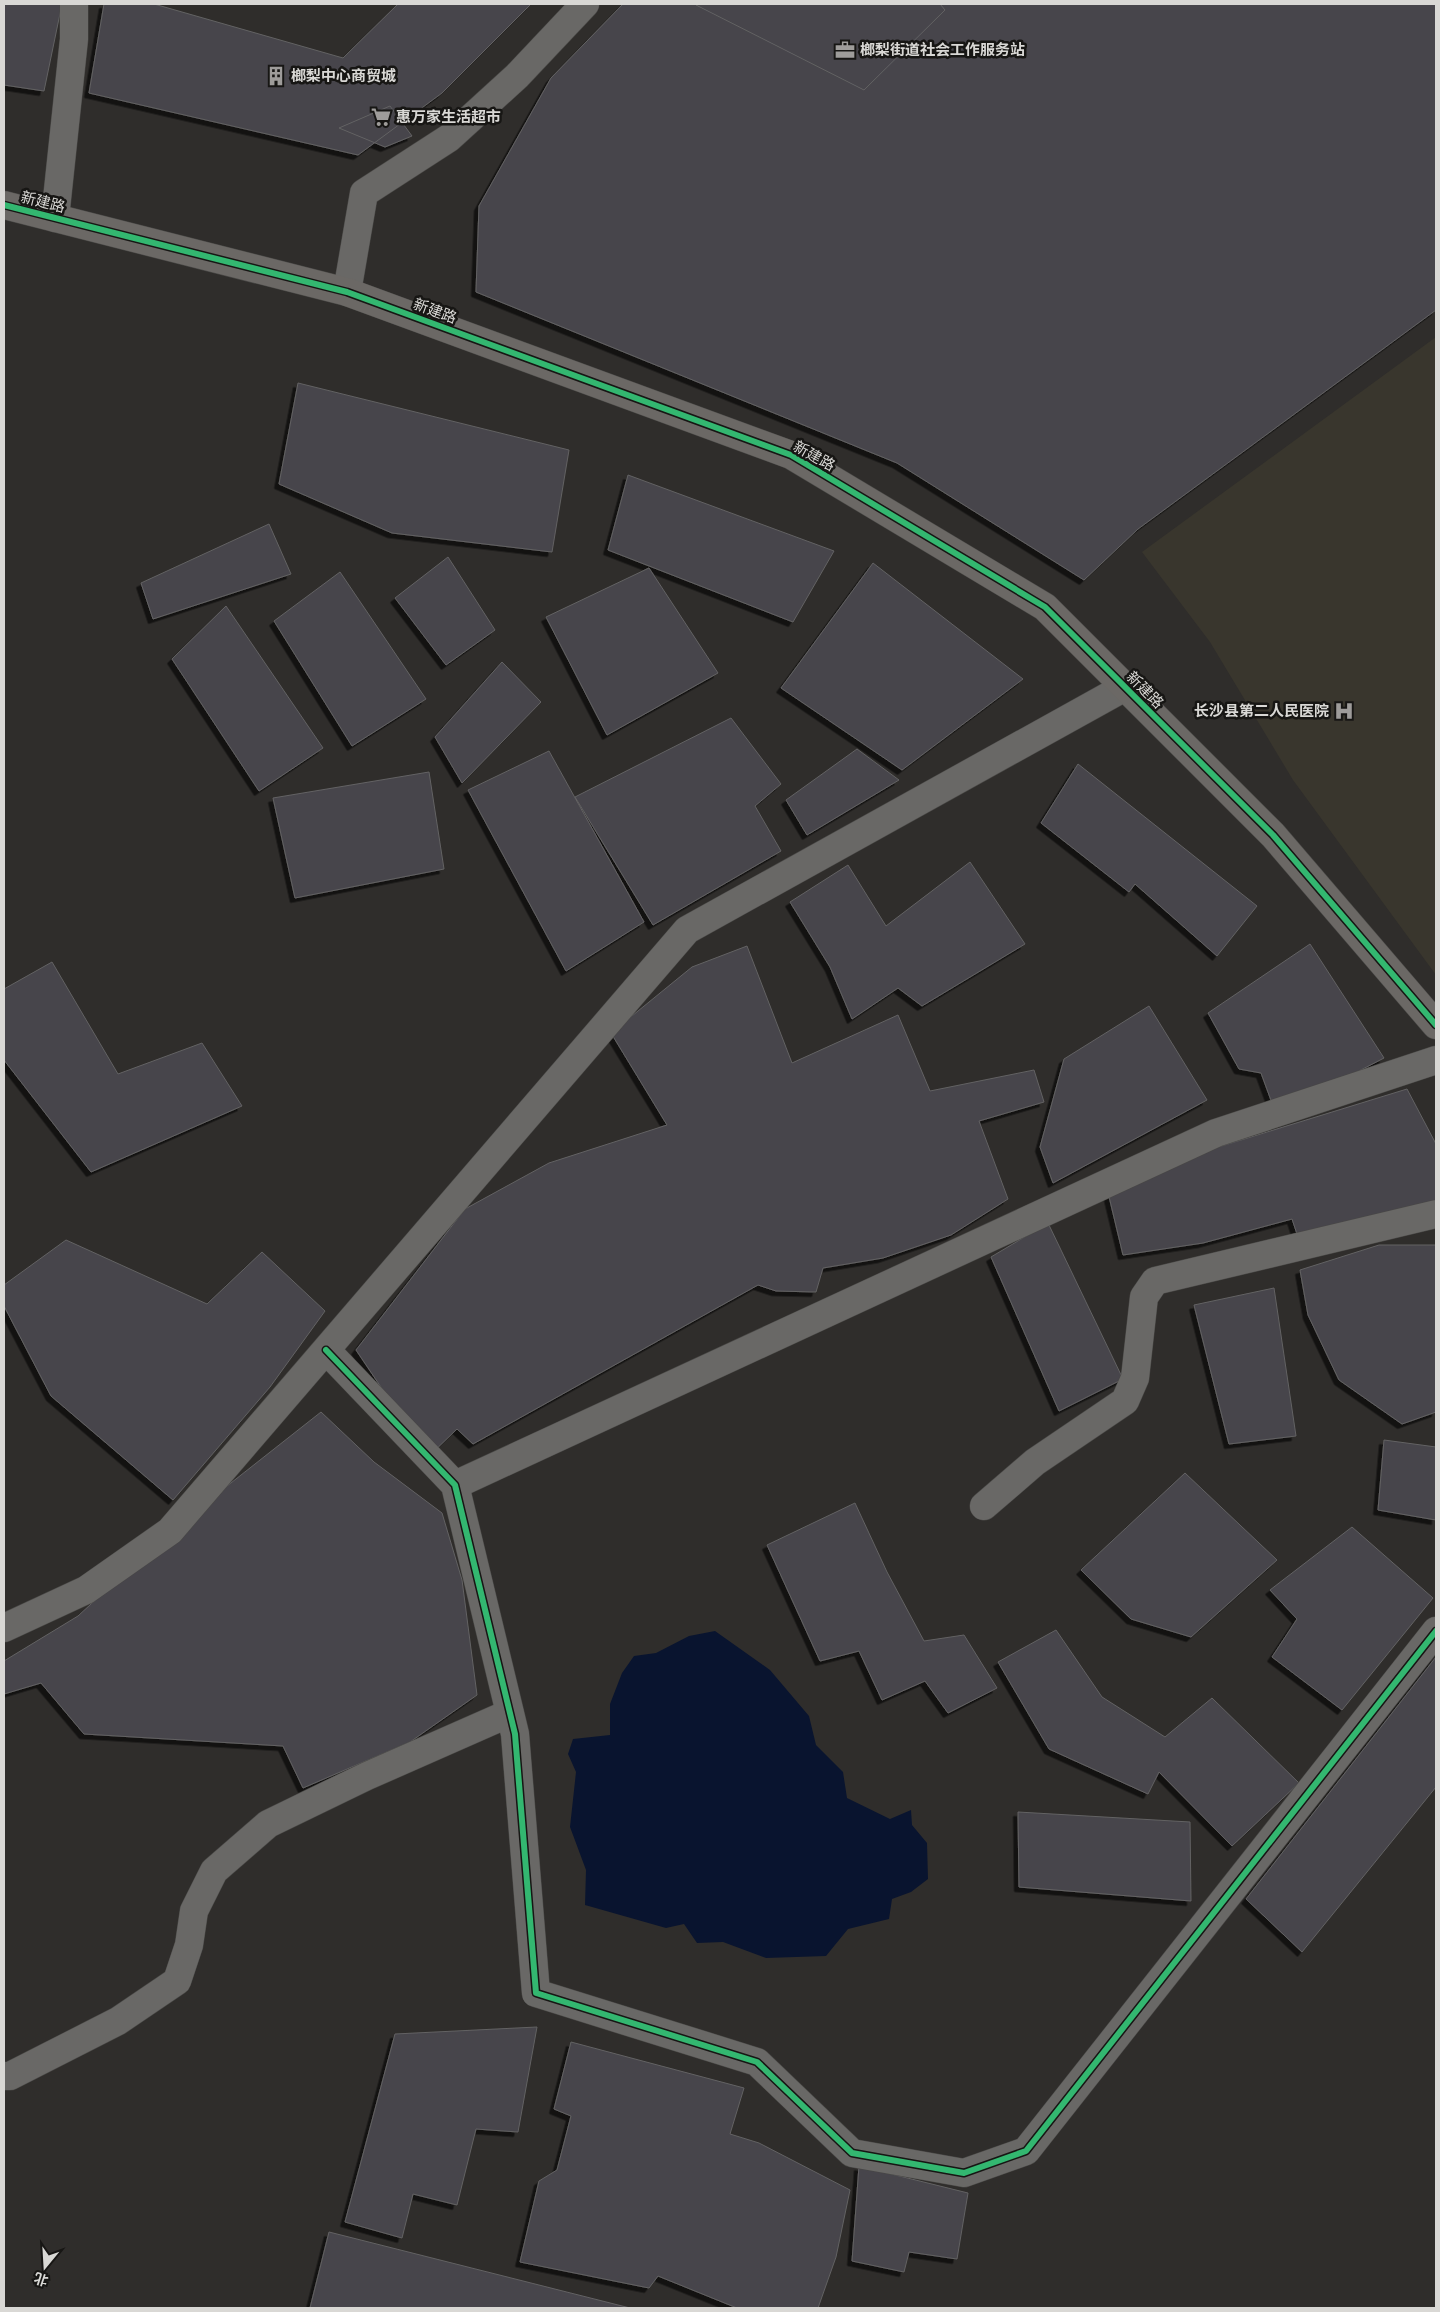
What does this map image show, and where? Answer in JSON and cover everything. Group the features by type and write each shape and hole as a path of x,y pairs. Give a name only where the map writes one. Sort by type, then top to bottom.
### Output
{"street":[{"path":"55,218 74,39 74,4"},
{"path":"347,292 364,193 449,138 517,76 584,4"},
{"name":"新建路","path":"4,205 347,292 791,455 1045,607 1273,835 1436,1025"},
{"path":"4,1628 86,1590 170,1531 687,930 1125,688"},
{"path":"455,1486 1216,1133 1436,1060"},
{"path":"984,1506 1035,1462 1125,1401 1134,1378 1144,1297 1155,1281 1436,1214"},
{"path":"326,1350 455,1486 515,1734 536,1993 757,2062 852,2153 964,2173 1026,2150 1436,1631"},
{"path":"4,2076 10,2076 118,2021 178,1981 189,1945 194,1911 214,1871 268,1824 367,1776 510,1713"}],"shaded area":[{"name":"长沙县第二人民医院","path":"1436,337 1436,975 1293,780 1210,642 1142,552"}],"water":[{"path":"715,1631 770,1670 809,1716 816,1745 843,1772 847,1798 890,1819 911,1810 912,1825 927,1843 928,1879 911,1892 892,1899 889,1919 848,1929 826,1956 766,1958 723,1942 697,1943 684,1924 666,1928 585,1905 586,1870 570,1827 576,1772 568,1754 573,1739 610,1735 610,1704 622,1673 634,1656 656,1653 689,1636"}],"building":[{"path":"4,4 62,4 44,91 4,85"},
{"name":"榔梨中心商贸城","path":"104,4 154,4 343,58 398,4 531,4 442,93 358,155 89,93"},
{"path":"623,4 1436,4 1436,310 1138,529 1084,580 897,463 476,292 479,206 551,78"},
{"name":"榔梨街道社会工作服务站","path":"697,4 940,4 945,10 864,90"},
{"name":"惠万家生活超市","path":"390,106 412,136 385,147 339,128"},
{"path":"298,383 569,450 552,552 392,533 279,484"},
{"path":"628,475 834,551 793,622 608,550"},
{"path":"269,524 291,574 153,619 141,583"},
{"path":"448,557 495,630 446,665 395,598"},
{"path":"873,563 1023,679 902,770 781,688"},
{"path":"649,568 718,673 607,735 546,617"},
{"path":"340,572 426,699 352,746 274,621"},
{"path":"226,606 323,748 259,791 172,659"},
{"path":"502,662 541,702 462,783 435,737"},
{"path":"731,718 781,784 755,806 781,851 653,925 575,797"},
{"path":"857,749 899,780 807,835 786,800"},
{"path":"549,751 644,922 566,971 468,790"},
{"path":"1078,764 1257,906 1217,956 1135,884 1129,892 1041,823"},
{"path":"429,772 444,869 295,898 273,798"},
{"path":"970,862 1025,944 922,1006 898,988 852,1019 830,967 790,902 848,865 886,926"},
{"path":"1310,944 1384,1058 1276,1114 1261,1073 1239,1069 1208,1013"},
{"path":"747,946 792,1063 898,1015 930,1091 1034,1070 1044,1102 979,1121 1008,1199 951,1235 883,1258 823,1268 816,1292 776,1291 758,1285 473,1444 457,1429 428,1457 356,1350 465,1209 549,1163 667,1125 611,1033 692,967"},
{"path":"52,962 118,1074 202,1043 242,1106 91,1172 4,1060 4,989"},
{"path":"1149,1006 1207,1100 1053,1183 1040,1147 1064,1059"},
{"path":"1407,1089 1436,1144 1436,1205 1301,1246 1292,1219 1203,1243 1123,1255 1106,1184 1176,1160"},
{"path":"1048,1223 1123,1379 1059,1411 991,1257"},
{"path":"66,1240 207,1304 262,1252 325,1311 270,1387 173,1500 51,1396 4,1306 4,1285"},
{"path":"1379,1245 1436,1245 1436,1412 1402,1424 1339,1380 1308,1315 1300,1270"},
{"path":"1274,1288 1296,1436 1229,1444 1194,1305"},
{"path":"321,1412 374,1462 442,1513 462,1580 477,1695 410,1742 303,1788 283,1746 84,1734 41,1683 4,1694 4,1661 78,1616 170,1531"},
{"path":"1384,1440 1436,1447 1436,1520 1378,1510"},
{"path":"1185,1473 1277,1560 1191,1637 1131,1619 1081,1570"},
{"path":"855,1503 887,1572 924,1641 964,1635 997,1688 948,1713 925,1681 882,1700 859,1651 820,1661 767,1545"},
{"path":"1352,1527 1433,1598 1342,1710 1272,1657 1297,1619 1270,1590"},
{"path":"1056,1630 1102,1697 1165,1737 1212,1698 1299,1783 1232,1846 1159,1772 1148,1794 1049,1749 998,1662"},
{"path":"1436,1657 1436,1787 1302,1952 1246,1899"},
{"path":"1018,1812 1190,1822 1191,1901 1019,1887"},
{"path":"537,2027 518,2132 476,2129 457,2205 413,2194 402,2238 345,2222 395,2034"},
{"path":"571,2042 744,2088 730,2134 759,2143 850,2190 836,2257 818,2308 737,2308 658,2276 649,2288 520,2262 539,2181 557,2170 571,2116 554,2109"},
{"path":"859,2166 968,2193 957,2259 909,2252 904,2272 852,2261"},
{"path":"329,2232 630,2308 310,2308"}],"cycle path":[{"path":"4,205 347,292 791,455 1045,607 1273,835 1436,1025"},
{"path":"326,1350 455,1485 515,1734 536,1993 757,2062 852,2153 964,2173 1026,2151 1436,1631"}],"place":[{"name":"榔梨街道社会工作服务站","path":"845,50"},
{"name":"榔梨中心商贸城","path":"276,76"},
{"name":"惠万家生活超市","path":"381,117"},
{"name":"长沙县第二人民医院","path":"1344,711"}]}
